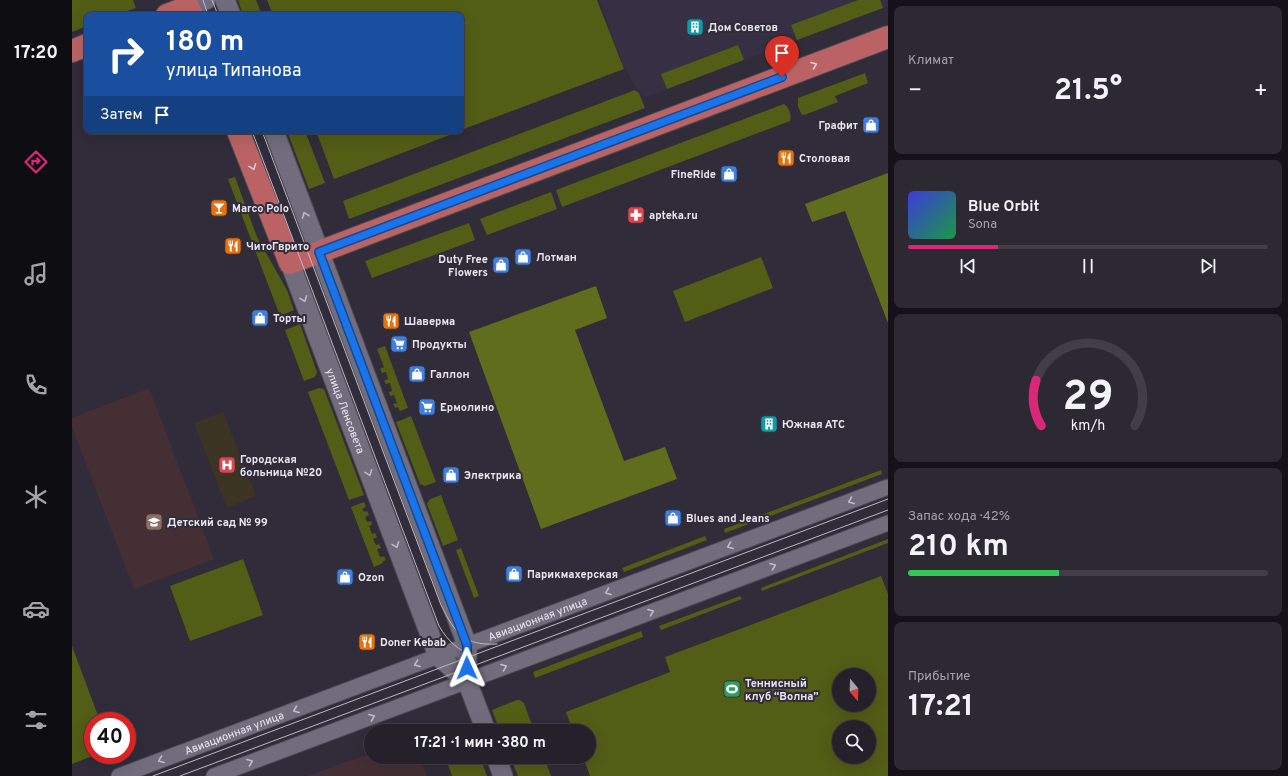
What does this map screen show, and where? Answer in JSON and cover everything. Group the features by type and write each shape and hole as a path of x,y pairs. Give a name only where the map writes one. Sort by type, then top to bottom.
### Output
{"main road":[{"path":"175,12 193,5"},
{"path":"290,263 888,37"},
{"path":"72,51 84,46"},
{"name":"улица Ленсовета","path":"239,134 290,263"}],"street":[{"path":"225,0 229,12"},
{"name":"улица Ленсовета","path":"275,134 467,645 467,681 483,724"},
{"name":"улица Ленсовета","path":"290,263 438,656 467,681"},
{"name":"Авиационная улица","path":"119,776 888,487"},
{"path":"214,776 888,523"},
{"path":"499,764 503,776"}],"shaded area":[{"path":"599,0 888,0 888,6 643,98 625,70"},
{"name":"Детский сад № 99","path":"149,388 214,559 134,589 72,427 72,418"},
{"name":"Городская больница №20","path":"223,412 256,496 227,508 194,423"},
{"path":"364,756 364,764 423,764 427,776 307,776"}],"green space":[{"path":"72,0 133,0 136,8 125,12 84,12 84,27 72,32"},
{"path":"238,0 256,0 261,12 242,12"},
{"path":"267,0 597,0 624,69 464,129 464,12 272,12"},
{"path":"858,0 880,0 883,8 797,40 791,25"},
{"path":"738,45 744,60 667,89 661,74"},
{"path":"865,73 868,83 835,96 838,102 802,115 798,107 798,98"},
{"path":"635,90 639,93 645,108 349,219 343,201"},
{"path":"784,104 790,111 790,121 562,207 556,190"},
{"path":"288,134 306,134 325,183 309,189"},
{"path":"317,134 452,134 334,179"},
{"path":"888,173 888,323 845,211 812,222 805,204"},
{"path":"235,177 257,237 287,290 294,310 280,316 228,179"},
{"path":"551,192 557,209 487,235 480,219"},
{"path":"469,223 475,240 372,278 365,261"},
{"path":"761,257 773,288 685,322 673,291"},
{"path":"596,286 607,318 575,330 624,461 665,447 677,479 541,529 469,332"},
{"path":"300,324 317,372 315,377 304,381 285,330"},
{"path":"385,346 408,408 400,411 398,407 395,408 393,404 397,403 394,395 390,396 389,392 392,391 390,383 386,384 384,381 388,379 386,372 382,373 380,369 384,367 377,349"},
{"path":"319,388 324,389 364,495 349,500 308,392"},
{"path":"411,416 436,482 425,486 420,484 396,422"},
{"path":"881,470 882,474 725,533 724,529"},
{"path":"441,495 458,540 443,546 427,504 430,499"},
{"path":"364,502 366,507 362,509 364,512 367,511 369,515 365,517 367,522 371,521 372,525 369,526 372,534 375,533 377,537 373,539 376,545 379,544 381,548 377,549 380,557 384,556 386,560 374,567 351,507"},
{"path":"705,536 707,540 624,572 622,568"},
{"path":"888,539 888,543 762,591 761,588"},
{"path":"461,548 479,596 474,598 456,550"},
{"path":"243,559 263,615 190,641 170,586"},
{"name":"Теннисный клуб “Волна”","path":"881,576 888,594 888,776 590,776 586,764 596,764 596,724 570,724 566,712 670,672 665,657"},
{"path":"740,596 742,599 661,630 659,626"},
{"path":"641,631 643,637 535,678 533,672"},
{"path":"72,646 97,712 84,712 84,759 72,764"},
{"path":"520,700 524,703 532,724 497,724 492,710"},
{"path":"448,764 483,764 487,776 452,776"},
{"path":"513,764 547,764 551,776 518,776"}],"tram line":[{"path":"203,0 207,12"},
{"path":"212,0 217,12"},
{"path":"253,134 439,626 454,645 475,656"},
{"path":"263,134 441,605 451,623 462,636 476,643 497,644"},
{"path":"153,776 888,499"},
{"path":"180,776 888,510"}],"place":[{"name":"Дом Советов","path":"695,27"},
{"name":"Графит","path":"871,125"},
{"name":"Столовая","path":"786,158"},
{"name":"FineRide","path":"729,174"},
{"name":"Marco Polo","path":"219,208"},
{"name":"apteka.ru","path":"636,215"},
{"name":"ЧитоГврито","path":"233,246"},
{"name":"Лотман","path":"523,257"},
{"name":"Duty Free Flowers","path":"501,265"},
{"name":"Торты","path":"260,318"},
{"name":"Шаверма","path":"391,321"},
{"name":"Продукты","path":"399,344"},
{"name":"Галлон","path":"417,374"},
{"name":"Ермолино","path":"427,407"},
{"name":"Южная АТС","path":"769,424"},
{"name":"Городская больница №20","path":"227,465"},
{"name":"Электрика","path":"451,475"},
{"name":"Blues and Jeans","path":"673,518"},
{"name":"Детский сад № 99","path":"154,522"},
{"name":"Парикмахерская","path":"514,574"},
{"name":"Ozon","path":"345,577"},
{"name":"Doner Kebab","path":"367,642"},
{"name":"Теннисный клуб “Волна”","path":"732,689"}],"route":[{"path":"467,668 467,645 319,252 782,77"}]}
